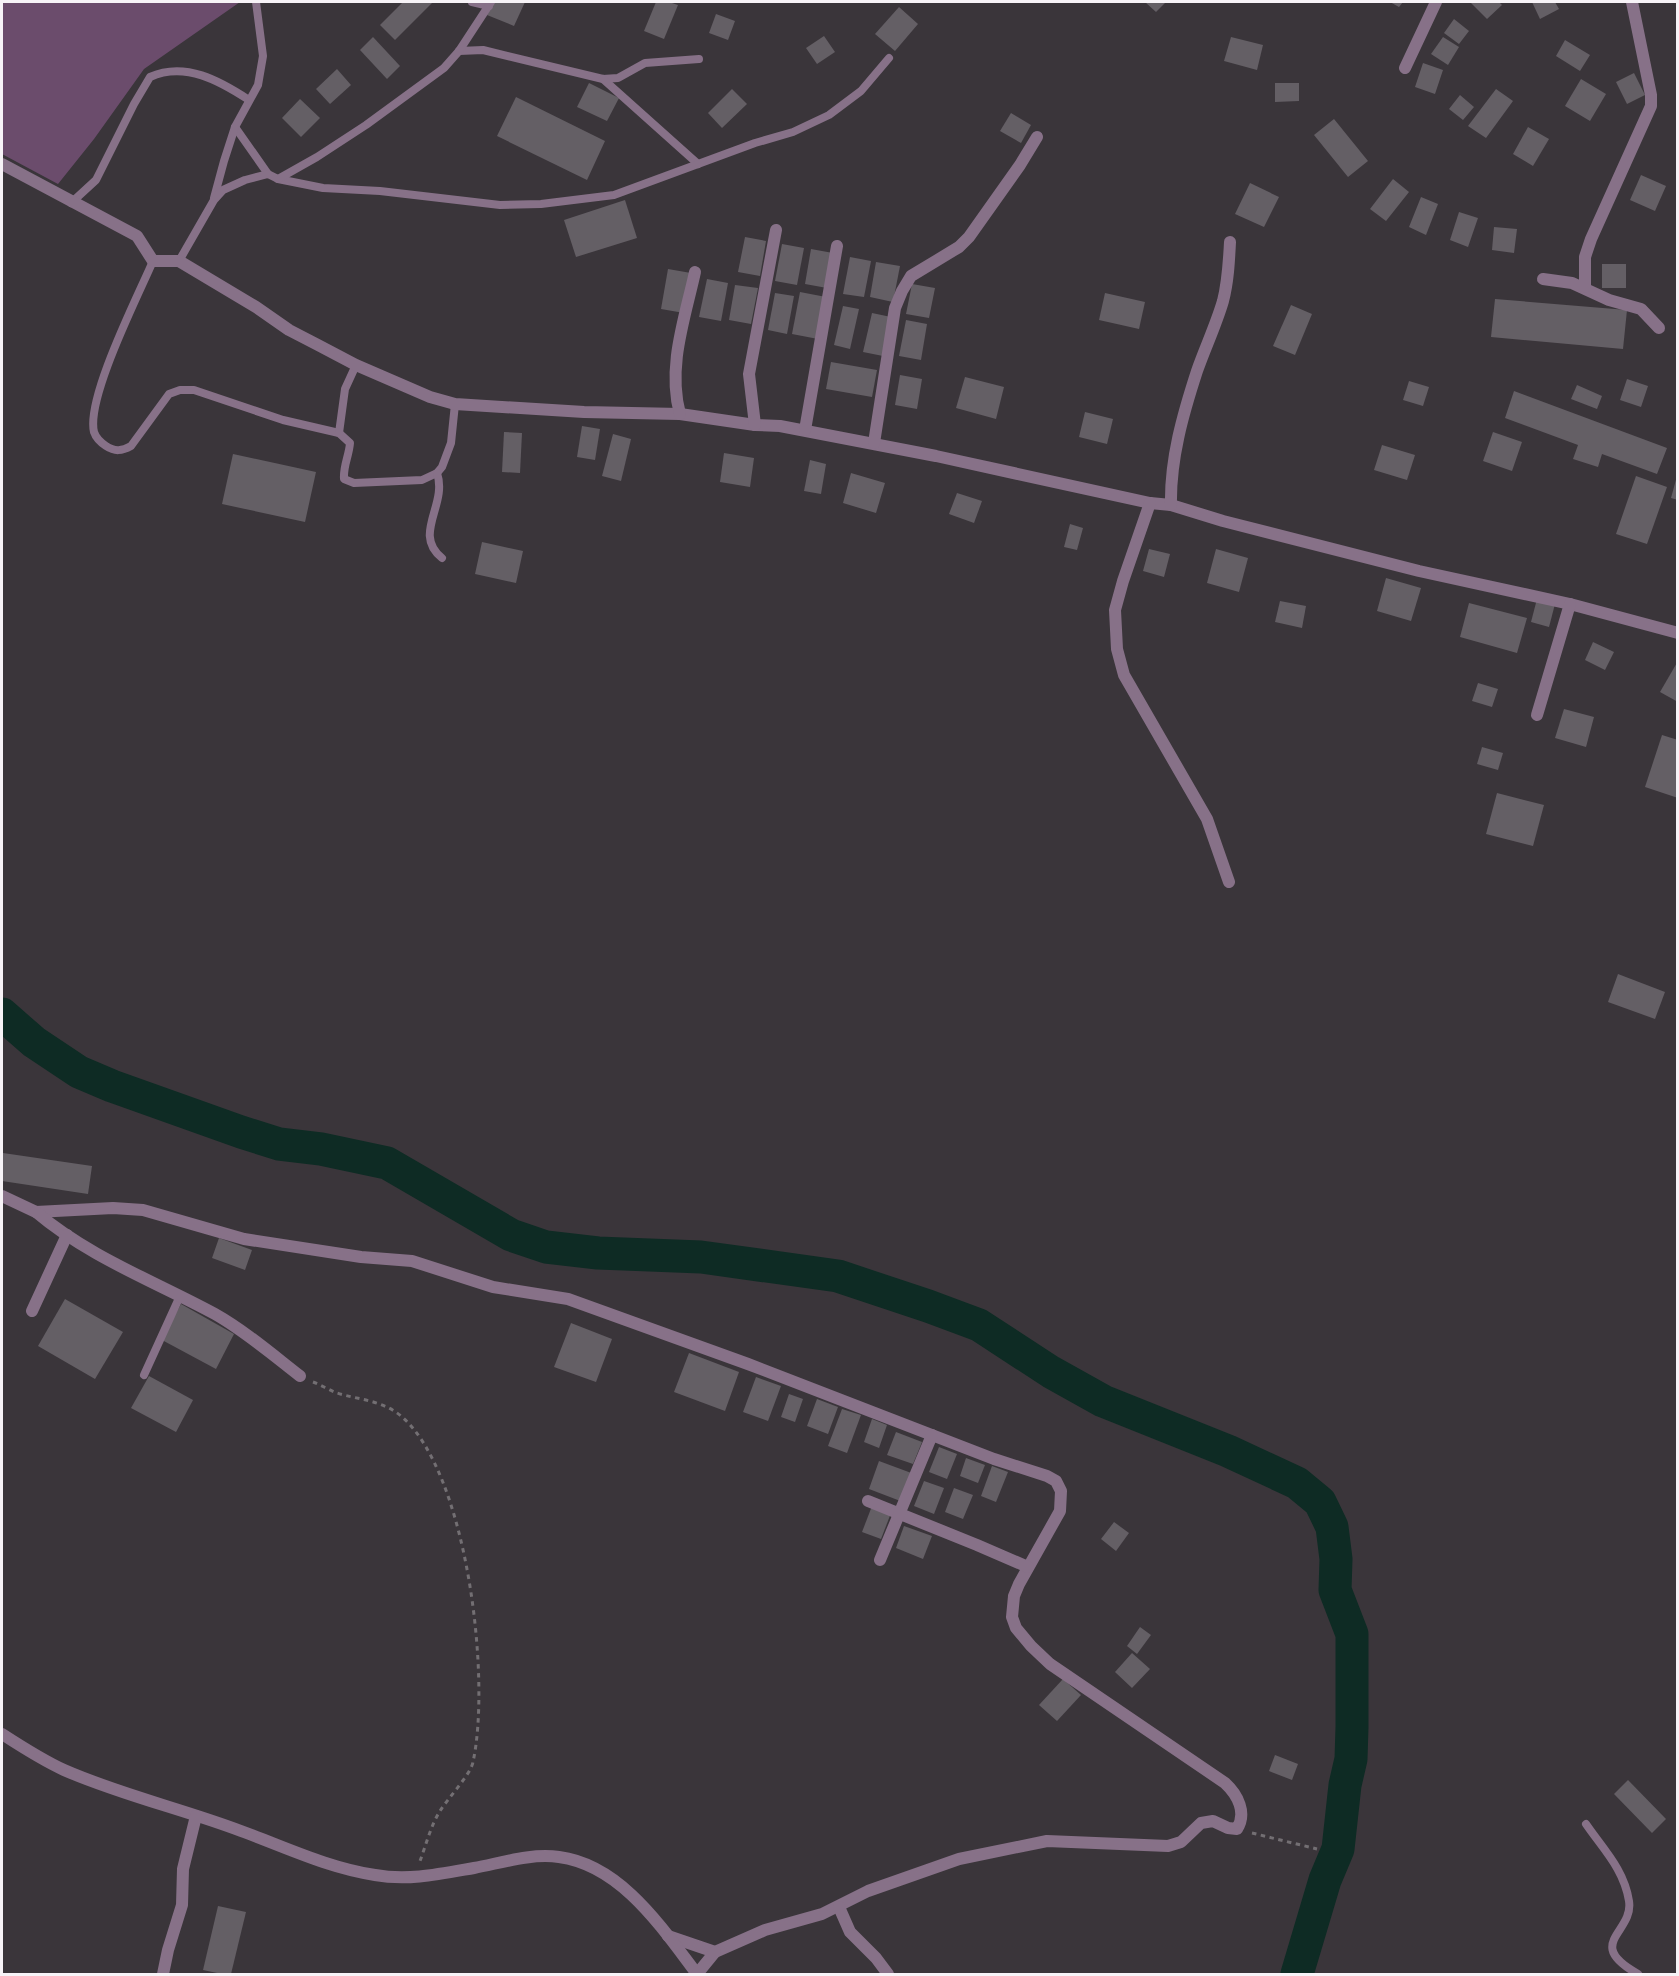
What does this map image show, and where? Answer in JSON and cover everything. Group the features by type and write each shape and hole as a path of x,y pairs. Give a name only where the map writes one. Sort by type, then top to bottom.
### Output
{"street":[{"path":"1405,68 1436,2"},
{"path":"1585,287 1585,257 1591,239 1651,106 1651,94 1632,2"},
{"path":"874,443 895,308 902,291 911,276 959,247 969,237 1037,137"},
{"path":"2,164 70,203 137,236 153,261 179,261 256,307 288,330 356,365 430,398 455,404 574,412 680,414 754,425 806,429 1171,506 1419,571 1569,604 1677,633"},
{"path":"754,425 749,374 776,230"},
{"path":"1171,506 1171,482 1176,445 1198,370 1222,303 1227,282 1230,242"},
{"path":"806,429 837,246"},
{"path":"680,414 674,394 675,363 695,272"},
{"path":"1543,279 1572,283 1609,300 1641,309 1659,328"},
{"path":"1150,503 1115,610 1117,649 1124,675 1207,819 1229,882"},
{"path":"1537,715 1569,604"},
{"path":"2,1196 36,1212 101,1258 217,1316 300,1376"},
{"path":"2,1734 32,1754 64,1770 327,1863 374,1875 413,1878 533,1856 557,1856 572,1859 596,1869 633,1896 697,1974 716,1952 765,1930 822,1914 868,1891 959,1858 1047,1841 1168,1846 1181,1842 1201,1823 1213,1821 1228,1828 1237,1829 1241,1822 1241,1810 1234,1791 1225,1783 1050,1664 1016,1628 1012,1617 1014,1596 1060,1511 1061,1491 1056,1481 1047,1476 994,1460 748,1364 568,1299 493,1287 412,1261 361,1257 243,1239 142,1210 112,1208 36,1212"},
{"path":"33,1311 67,1235"},
{"path":"880,1560 932,1435"},
{"path":"868,1501 1028,1567"},
{"path":"163,1974 182,1905 183,1869 196,1816"},
{"path":"839,1907 850,1932 876,1958 888,1974"},
{"path":"668,1936 716,1952"}],"lane":[{"path":"214,200 235,127 258,85 263,56 256,2"},
{"path":"278,179 317,157 444,68 459,51 490,4 472,2"},
{"path":"459,51 483,50 603,79 618,78 645,63 699,59"},
{"path":"235,127 268,174 278,179 323,188 380,191 500,205 541,204 614,195 755,143 793,132 829,115 861,91 889,58"},
{"path":"70,203 96,180 150,77 169,71 193,72 220,81 249,100"},
{"path":"603,79 698,164"},
{"path":"179,261 214,200 223,190 245,180 268,174"},
{"path":"153,261 98,393 93,421 98,439 114,450 123,451 131,447 169,393 194,390 283,420 339,433 350,443 350,453 343,468 344,479 354,483 422,480 437,473 442,467 451,443 455,404"},
{"path":"339,433 345,389 356,365"},
{"path":"437,473 440,482 440,496 429,537 434,551 442,558"},
{"path":"144,1375 180,1296"},
{"path":"1586,1824 1622,1873 1630,1904 1616,1936 1613,1952 1615,1958 1638,1974"}],"path":[{"path":"300,1376 337,1393 381,1404 401,1416 424,1443 447,1491 465,1562 477,1641 479,1705 473,1765 439,1812 413,1878"},
{"path":"1237,1829 1317,1849"}],"shaded area":[{"path":"2,2 240,2 144,69 94,139 58,184 2,154"}],"building":[{"path":"403,2 433,2 395,40 380,25"},
{"path":"493,2 525,2 514,26 487,15"},
{"path":"656,2 678,5 664,39 644,31"},
{"path":"1145,2 1166,2 1156,12"},
{"path":"1390,2 1403,2 1399,7"},
{"path":"1470,2 1499,2 1502,5 1487,19"},
{"path":"1532,2 1555,2 1559,9 1540,19"},
{"path":"899,7 918,24 895,51 875,34"},
{"path":"716,14 735,21 728,40 709,33"},
{"path":"1454,19 1469,31 1459,44 1444,33"},
{"path":"824,36 835,52 817,64 806,48"},
{"path":"373,37 400,66 387,79 360,50"},
{"path":"1231,37 1263,45 1257,70 1224,61"},
{"path":"1443,37 1459,47 1448,65 1431,54"},
{"path":"1565,40 1590,55 1580,71 1556,56"},
{"path":"1423,63 1443,70 1435,94 1415,87"},
{"path":"337,69 351,85 330,104 316,89"},
{"path":"1634,73 1645,95 1627,104 1616,82"},
{"path":"1581,79 1606,94 1590,121 1565,106"},
{"path":"589,83 619,98 607,121 577,107"},
{"path":"1275,83 1299,83 1299,101 1275,102"},
{"path":"732,89 747,104 722,128 708,113"},
{"path":"1496,89 1513,101 1486,138 1468,126"},
{"path":"1460,95 1474,107 1463,120 1449,109"},
{"path":"516,97 605,141 587,180 497,136"},
{"path":"300,99 320,118 301,137 282,118"},
{"path":"1011,113 1031,125 1021,143 1000,131"},
{"path":"1334,119 1368,161 1348,177 1314,135"},
{"path":"1528,127 1549,139 1533,166 1513,154"},
{"path":"1641,175 1666,186 1655,211 1630,200"},
{"path":"1393,179 1409,192 1386,221 1370,209"},
{"path":"1250,183 1279,197 1264,227 1235,214"},
{"path":"1421,197 1438,204 1426,235 1409,227"},
{"path":"625,200 637,238 576,257 564,220"},
{"path":"1459,212 1478,218 1468,247 1450,240"},
{"path":"1494,227 1517,229 1514,253 1492,250"},
{"path":"745,237 766,241 760,276 738,272"},
{"path":"782,244 804,248 797,285 775,281"},
{"path":"811,249 833,253 827,288 805,284"},
{"path":"850,257 871,261 864,297 843,294"},
{"path":"876,262 900,266 893,302 870,297"},
{"path":"1602,264 1626,264 1626,288 1602,288"},
{"path":"668,269 691,273 684,313 661,309"},
{"path":"707,279 728,283 721,321 699,317"},
{"path":"912,284 935,288 929,318 906,314"},
{"path":"735,285 758,288 751,324 729,320"},
{"path":"800,292 826,297 818,339 792,334"},
{"path":"775,293 794,296 787,334 768,330"},
{"path":"1105,293 1145,302 1139,329 1099,320"},
{"path":"1495,299 1627,310 1623,349 1491,337"},
{"path":"1291,305 1312,314 1295,355 1273,346"},
{"path":"843,306 859,309 850,349 834,345"},
{"path":"872,313 891,317 883,356 863,352"},
{"path":"906,320 927,324 921,360 899,356"},
{"path":"831,362 877,370 872,397 826,389"},
{"path":"900,375 922,379 917,409 895,405"},
{"path":"965,377 1004,387 996,419 956,408"},
{"path":"1627,379 1648,386 1641,407 1620,400"},
{"path":"1409,381 1429,387 1423,406 1403,400"},
{"path":"1577,385 1602,396 1597,409 1571,399"},
{"path":"1514,391 1667,448 1657,474 1602,454 1598,467 1573,459 1578,445 1505,418"},
{"path":"1085,412 1113,419 1107,444 1079,437"},
{"path":"582,426 600,429 595,460 577,457"},
{"path":"504,432 522,433 520,473 502,472"},
{"path":"1493,432 1522,442 1512,471 1483,461"},
{"path":"613,434 631,439 621,481 602,476"},
{"path":"1382,445 1415,455 1407,480 1374,470"},
{"path":"724,453 754,458 750,487 720,482"},
{"path":"233,454 316,472 305,522 222,504"},
{"path":"810,460 826,464 821,494 804,491"},
{"path":"851,473 885,483 876,513 843,503"},
{"path":"1636,476 1667,487 1647,544 1616,534"},
{"path":"1678,476 1678,500 1671,498"},
{"path":"957,493 982,501 974,523 949,514"},
{"path":"1070,524 1083,528 1077,550 1064,547"},
{"path":"482,542 523,551 516,583 475,574"},
{"path":"1149,549 1170,554 1164,577 1143,571"},
{"path":"1216,549 1248,558 1239,592 1207,583"},
{"path":"1386,578 1421,588 1411,621 1377,611"},
{"path":"1537,599 1555,604 1549,627 1531,622"},
{"path":"1280,601 1306,606 1302,628 1275,622"},
{"path":"1469,603 1527,618 1517,653 1460,637"},
{"path":"1593,642 1614,652 1605,670 1585,660"},
{"path":"1678,661 1678,702 1660,692"},
{"path":"1478,683 1498,689 1492,707 1472,701"},
{"path":"1564,709 1594,717 1586,747 1555,738"},
{"path":"1662,735 1678,740 1678,798 1645,787"},
{"path":"1482,747 1503,753 1498,770 1477,764"},
{"path":"1497,793 1544,805 1533,846 1486,834"},
{"path":"1618,974 1665,992 1655,1019 1608,1002"},
{"path":"3,1153 92,1166 88,1194 2,1181"},
{"path":"219,1238 252,1250 245,1270 212,1258"},
{"path":"65,1299 123,1332 95,1379 38,1346"},
{"path":"181,1304 234,1334 216,1369 162,1340"},
{"path":"571,1323 612,1339 596,1382 554,1367"},
{"path":"689,1353 739,1372 725,1411 674,1392"},
{"path":"149,1376 193,1400 176,1432 131,1408"},
{"path":"756,1377 781,1386 768,1421 743,1412"},
{"path":"789,1394 803,1399 795,1422 781,1417"},
{"path":"817,1399 838,1407 828,1434 807,1426"},
{"path":"842,1409 861,1415 847,1453 828,1446"},
{"path":"872,1419 887,1425 879,1448 864,1442"},
{"path":"896,1432 922,1442 913,1464 887,1455"},
{"path":"939,1447 957,1454 947,1479 929,1472"},
{"path":"966,1458 985,1465 978,1483 960,1476"},
{"path":"879,1461 914,1474 903,1502 869,1489"},
{"path":"992,1466 1008,1472 996,1502 981,1496"},
{"path":"924,1481 944,1488 934,1514 914,1506"},
{"path":"954,1488 973,1495 963,1519 945,1512"},
{"path":"872,1506 891,1513 881,1539 862,1532"},
{"path":"1114,1522 1129,1533 1116,1551 1101,1539"},
{"path":"904,1526 932,1536 923,1559 896,1548"},
{"path":"1140,1627 1151,1635 1137,1654 1127,1646"},
{"path":"1132,1653 1150,1669 1132,1688 1115,1672"},
{"path":"1063,1679 1081,1695 1057,1721 1039,1705"},
{"path":"1275,1755 1298,1764 1292,1780 1269,1771"},
{"path":"1628,1780 1666,1819 1652,1833 1614,1794"},
{"path":"218,1906 246,1912 231,1974 203,1970"}],"waterway":[{"path":"2,1014 34,1042 79,1072 112,1086 279,1144 321,1149 387,1163 511,1235 546,1247 598,1253 701,1257 838,1276 928,1306 979,1325 1051,1372 1103,1401 1228,1451 1297,1483 1320,1502 1332,1527 1336,1559 1335,1590 1352,1634 1351,1759 1345,1785 1338,1849 1325,1880 1297,1974"}]}
